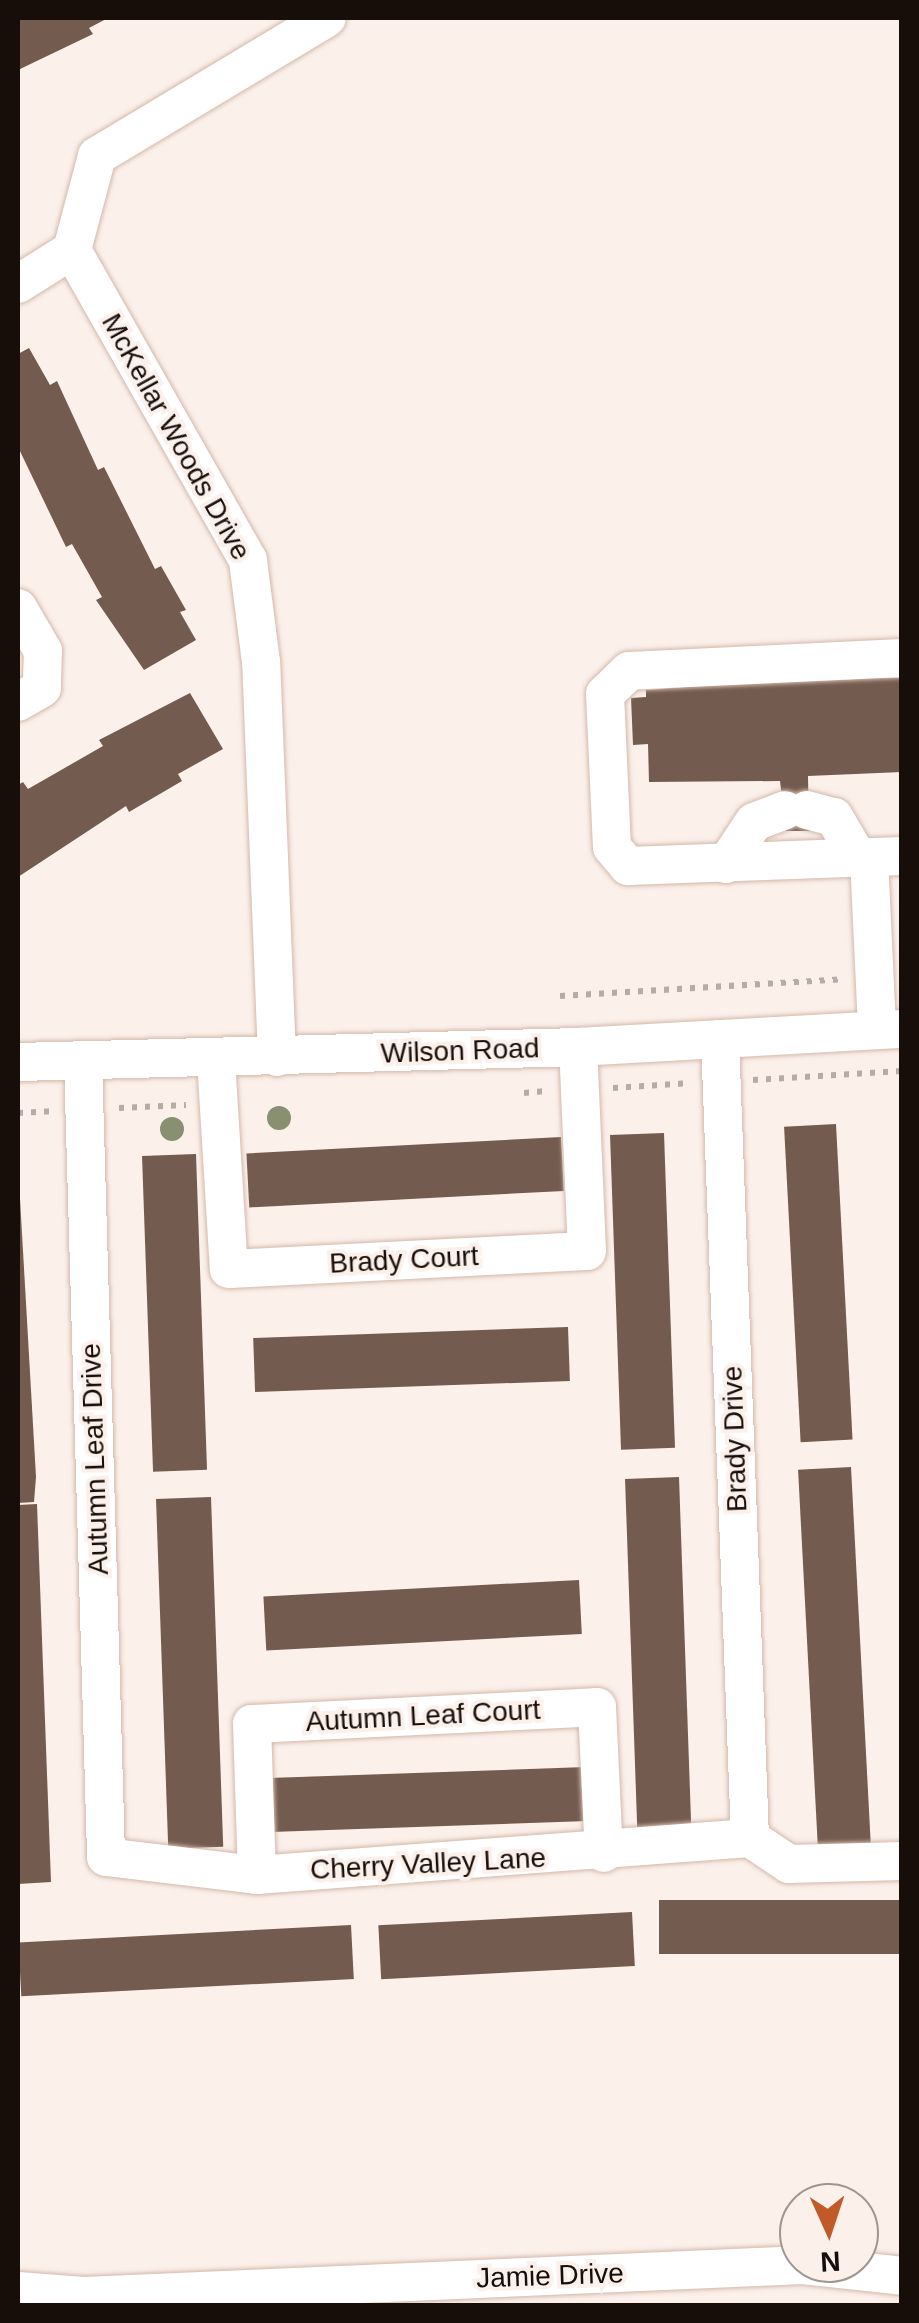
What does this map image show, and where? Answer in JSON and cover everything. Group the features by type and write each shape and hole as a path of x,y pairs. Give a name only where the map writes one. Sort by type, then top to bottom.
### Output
{"street":[{"path":"18,284 72,250 98,156 327,18"},
{"name":"McKellar Woods Drive","path":"72,250 248,560 261,662 277,1057"},
{"path":"18,608 43,651 42,688 18,702"},
{"path":"876,857 637,868 618,859 612,847 609,683 629,671 902,658"},
{"path":"726,864 754,822 796,810 834,818 876,857 874,977 889,1029"},
{"name":"Wilson Road","path":"18,1062 216,1060 578,1047 889,1029"},
{"name":"Brady Drive","path":"720,1039 750,1838"},
{"name":"Brady Court","path":"216,1060 228,1270 587,1251 578,1047"},
{"name":"Autumn Leaf Drive","path":"84,1061 106,1857"},
{"name":"Autumn Leaf Court","path":"256,1874 252,1724 597,1707 604,1854"},
{"path":"750,1838 790,1864 902,1862"},
{"name":"Cherry Valley Lane","path":"106,1857 256,1874 604,1854 750,1838"},
{"name":"Jamie Drive","path":"18,2290 183,2298 803,2265 902,2276"}],"path":[{"path":"560,996 632,986 874,977"},
{"path":"18,1113 218,1104"}],"building":[{"path":"18,18 108,18 89,28 93,34 18,70"},
{"path":"29,348 50,385 57,381 98,470 104,467 155,569 161,566 186,610 180,612 196,640 144,670 96,600 102,597 72,544 66,547 18,447 18,354"},
{"path":"803,678 902,678 902,772 808,776 809,831 786,831 780,781 649,782 648,744 633,745 631,698 646,697 646,690"},
{"path":"190,693 223,749 178,774 182,781 129,812 126,806 18,877 18,785 23,782 28,789 103,746 99,740"},
{"path":"836,1124 853,1440 801,1442 784,1127"},
{"path":"664,1133 675,1448 621,1450 610,1135"},
{"path":"561,1137 564,1191 249,1207 246,1153"},
{"path":"196,1154 207,1470 153,1472 142,1156"},
{"path":"18,1164 36,1477 34,1502 18,1503"},
{"path":"568,1327 570,1381 255,1392 253,1338"},
{"path":"851,1467 871,1845 818,1848 798,1470"},
{"path":"679,1477 691,1826 637,1828 625,1479"},
{"path":"211,1497 223,1847 168,1849 156,1499"},
{"path":"37,1504 51,1882 18,1884 18,1505"},
{"path":"579,1580 582,1634 266,1650 263,1597"},
{"path":"586,1767 588,1821 271,1832 269,1778"},
{"path":"659,1900 902,1900 902,1954 659,1954"},
{"path":"632,1912 635,1966 381,1979 378,1925"},
{"path":"351,1925 354,1979 21,1996 18,1942"}]}
